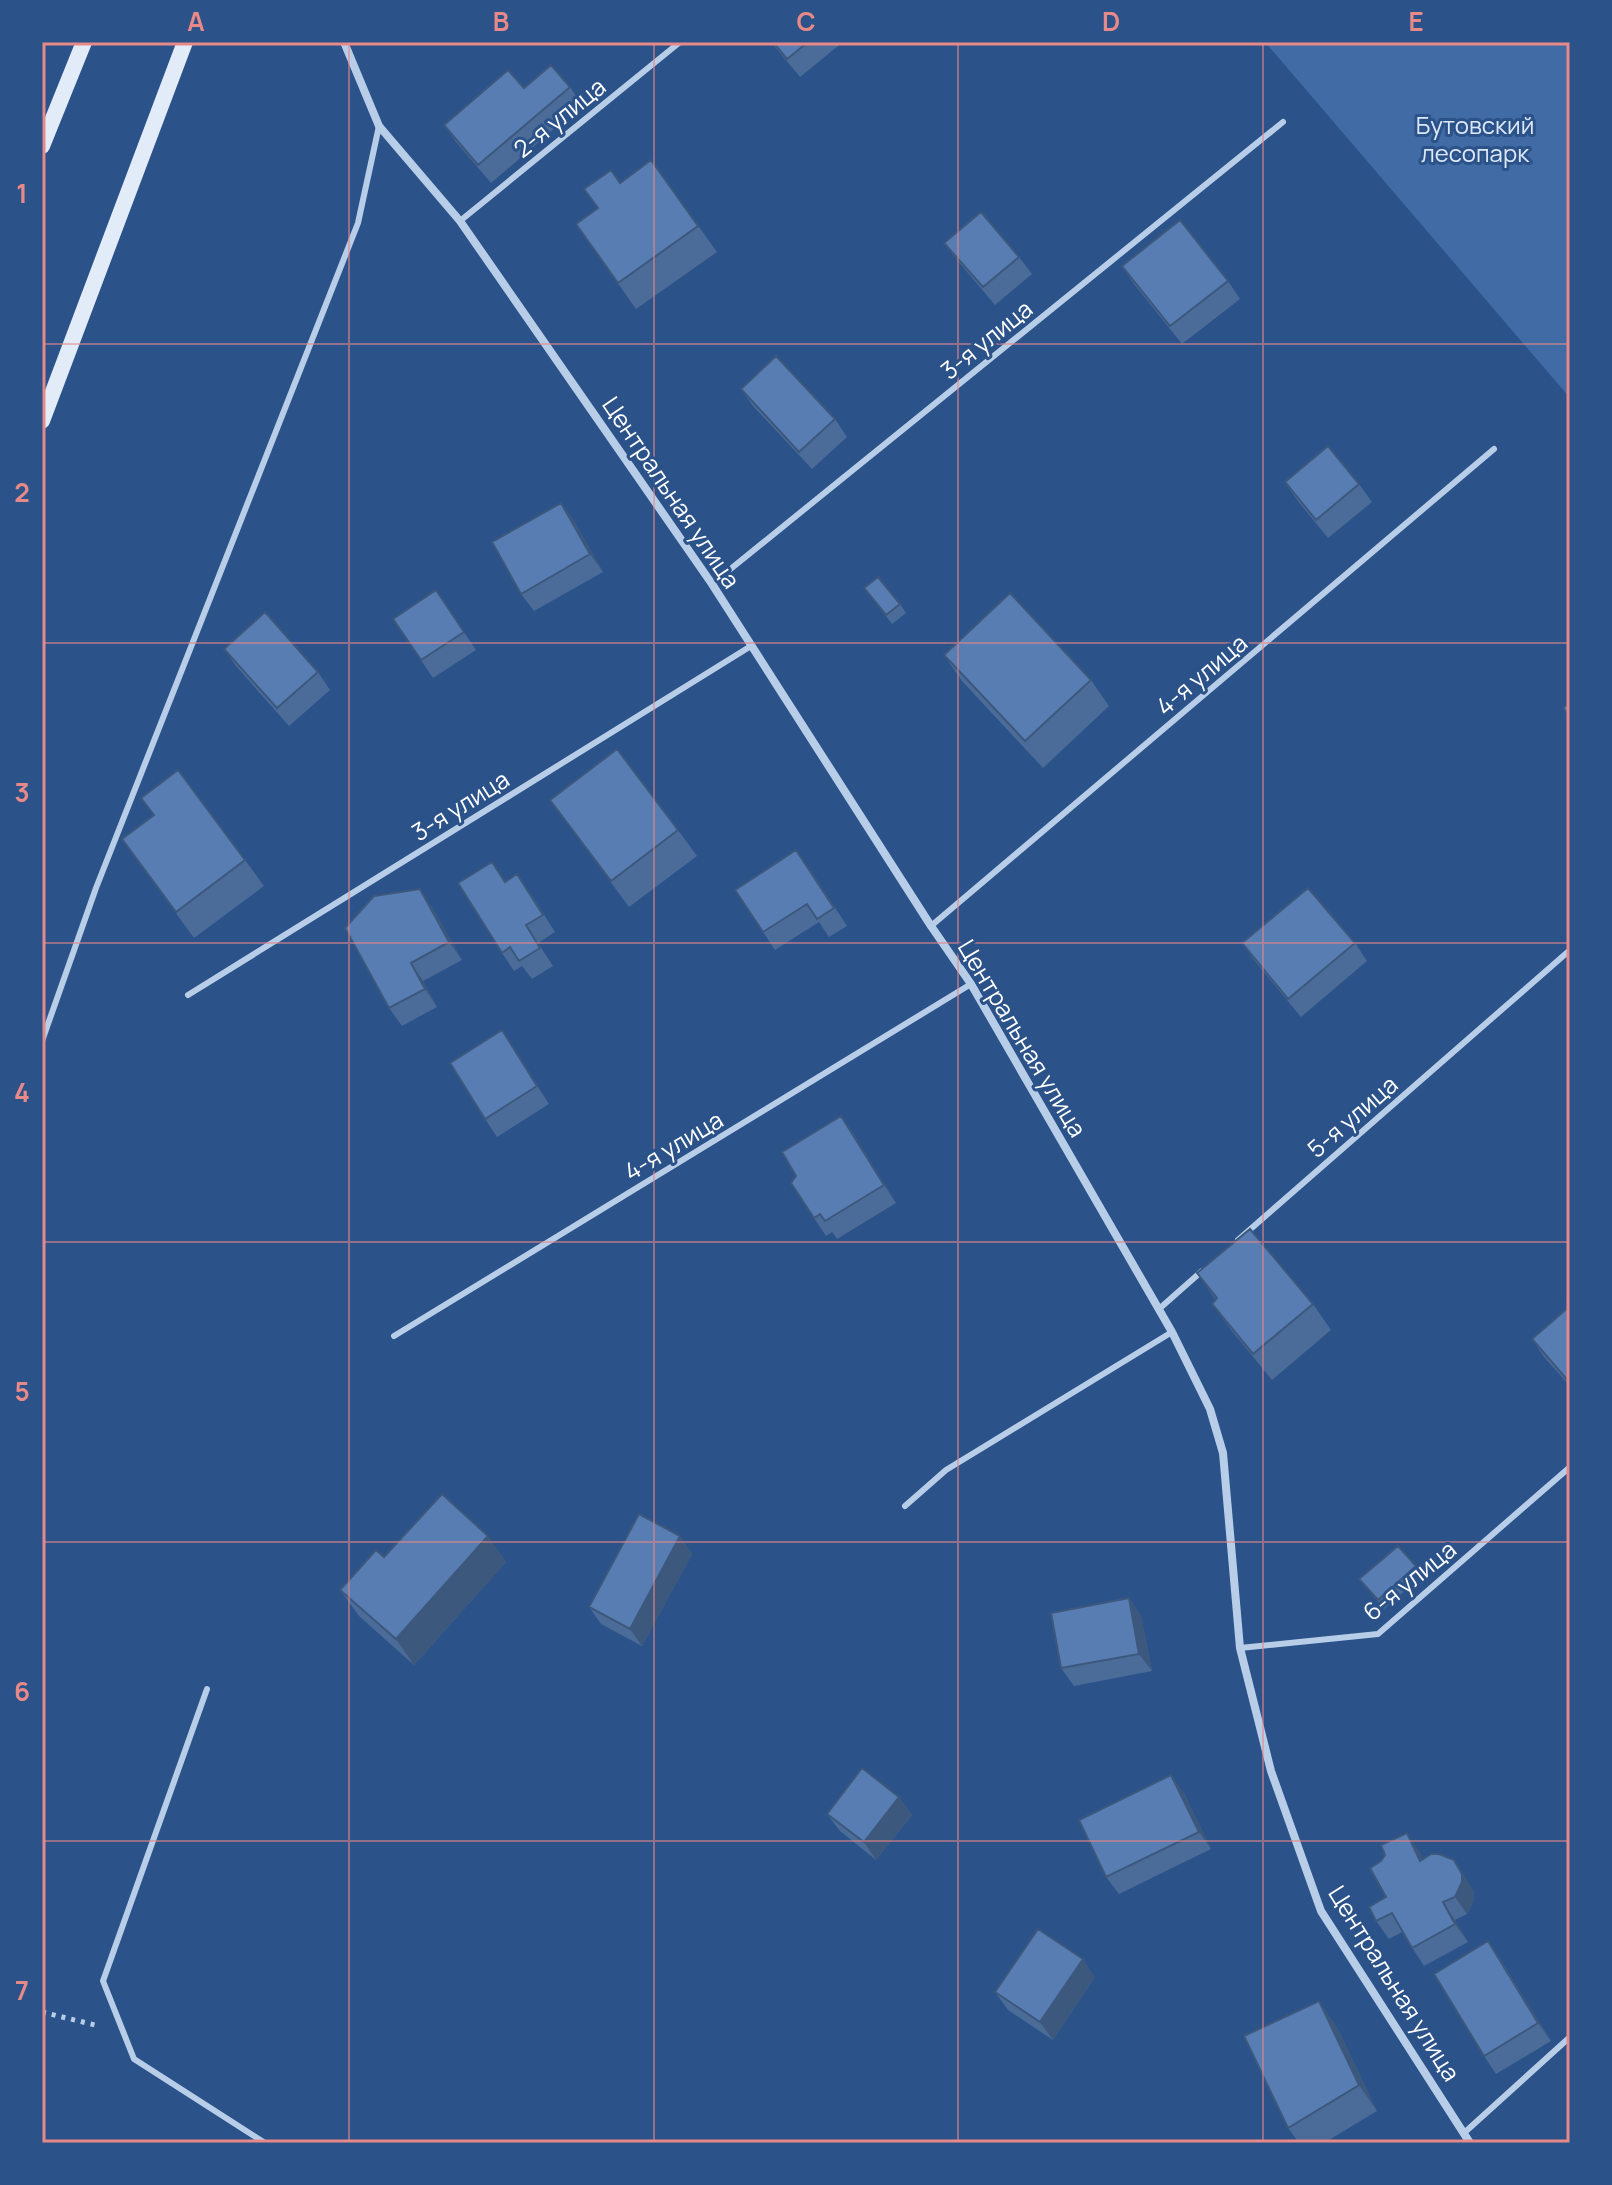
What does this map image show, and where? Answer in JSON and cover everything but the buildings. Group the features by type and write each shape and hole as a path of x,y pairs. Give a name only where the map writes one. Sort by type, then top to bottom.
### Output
{"main road":[{"path":"42,146 84,42"},
{"path":"42,421 185,42"}],"street":[{"name":"Центральная улица","path":"344,42 379,126 460,221 712,584 971,984 1172,1332 1210,1409 1223,1453 1240,1648 1271,1771 1321,1911 1470,2143"}],"lane":[{"name":"2-я улица","path":"460,221 680,42"},
{"name":"3-я улица","path":"712,584 1283,122"},
{"path":"42,1041 96,888 358,223 379,126"},
{"name":"4-я улица","path":"931,926 1494,449"},
{"name":"3-я улица","path":"188,995 751,646"},
{"name":"5-я улица","path":"1229,1247 1570,950"},
{"name":"4-я улица","path":"394,1336 971,984"},
{"path":"1159,1309 1206,1268"},
{"path":"905,1506 946,1470 1172,1332"},
{"name":"6-я улица","path":"1240,1648 1378,1634 1570,1467"},
{"path":"207,1689 103,1981 134,2059 265,2143"},
{"path":"1464,2133 1570,2037"}],"path":[{"path":"42,2012 123,2032"}],"green space":[{"name":"Бутовский лесопарк","path":"1265,42 1570,42 1570,398"}]}
